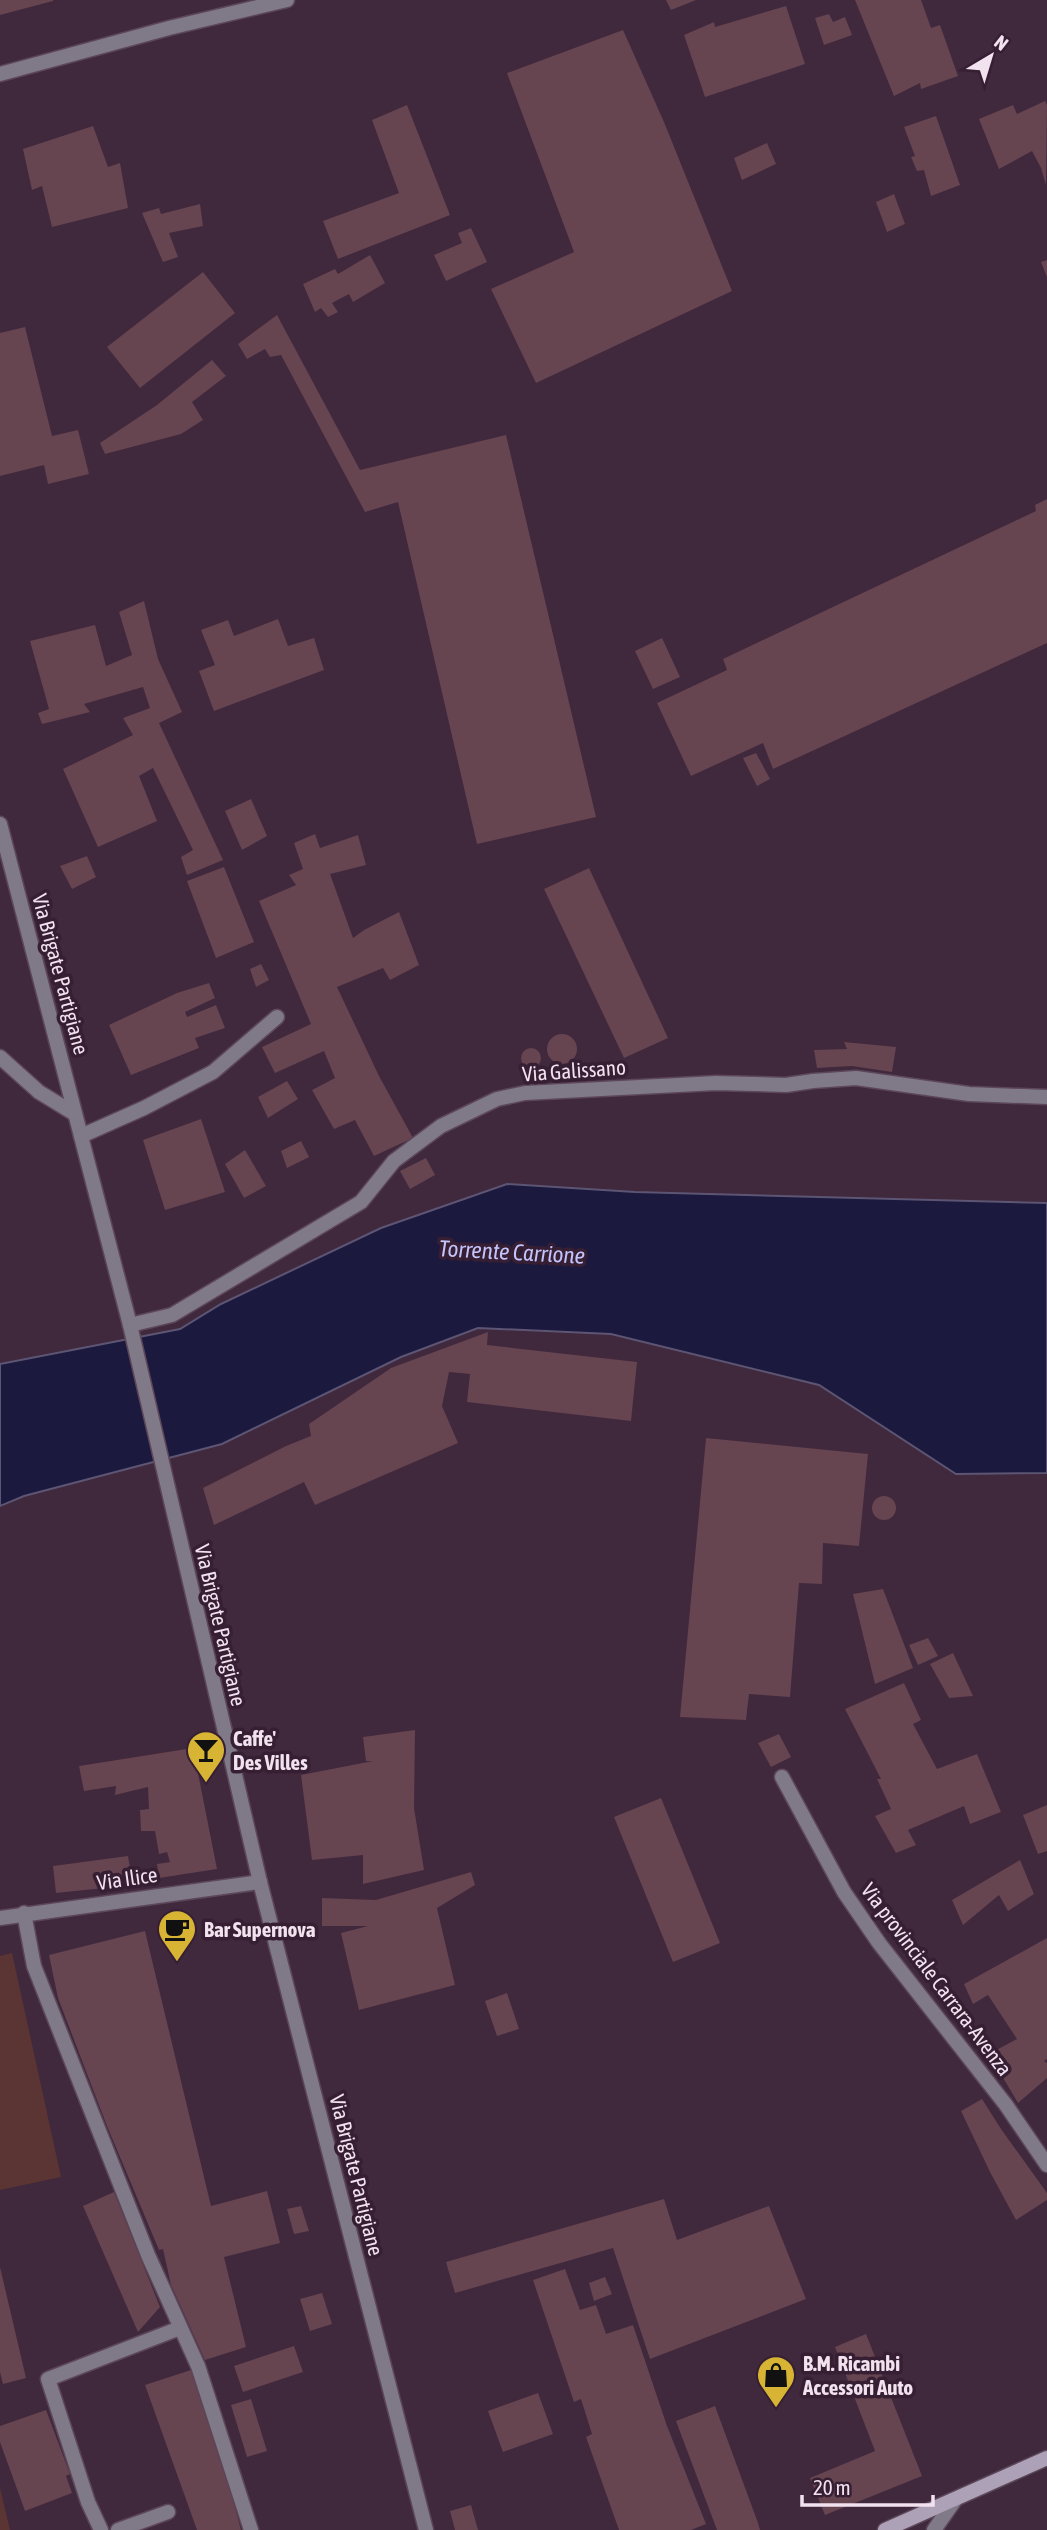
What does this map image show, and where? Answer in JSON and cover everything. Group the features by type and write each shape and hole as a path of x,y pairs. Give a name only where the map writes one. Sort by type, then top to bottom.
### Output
{"main road":[{"path":"885,2530 1047,2458"}],"street":[{"path":"0,74 169,28 287,0"},
{"name":"Via Brigate Partigiane","path":"0,824 130,1325 260,1882 426,2530"},
{"path":"80,1136 144,1108 212,1072 277,1017"},
{"path":"0,1057 39,1092 75,1114"},
{"name":"Via Galissano","path":"130,1325 172,1315 361,1202 394,1161 441,1126 497,1099 524,1093 716,1083 786,1085 856,1079 969,1094 1047,1097"},
{"name":"Via provinciale Carrara-Avenza","path":"782,1777 844,1892 879,1943 1006,2105 1047,2165"},
{"name":"Via Ilice","path":"0,1918 260,1882"},
{"path":"24,1913 34,1966 143,2242 198,2366 251,2530"},
{"path":"101,2530 88,2502 48,2379 180,2328"},
{"path":"934,2530 954,2500"},
{"path":"118,2530 168,2512"}],"shaded area":[{"path":"12,1953 61,2177 0,2190 0,1956"},
{"path":"0,2488 10,2530 0,2530"}],"water":[{"name":"Torrente Carrione","path":"507,1184 635,1192 1047,1203 1047,1473 956,1474 819,1385 611,1334 478,1328 401,1357 222,1444 24,1496 0,1506 0,1364 180,1329 221,1304 381,1228"}],"building":[{"path":"0,0 53,0 53,1 0,15"},
{"path":"666,0 696,0 671,10"},
{"path":"855,0 921,0 931,28 940,25 958,76 921,89 920,83 894,96"},
{"path":"786,6 805,64 705,97 684,35 714,22 715,27"},
{"path":"829,14 833,22 845,17 852,35 824,45 815,18"},
{"path":"623,30 664,122 732,291 536,383 491,289 574,252 507,73"},
{"path":"1045,101 1046,185 1032,151 999,169 979,119 1013,105 1017,114"},
{"path":"407,105 450,215 338,259 323,221 399,193 372,120"},
{"path":"936,116 960,185 931,196 924,170 917,171 911,157 915,156 904,127"},
{"path":"93,126 108,167 120,163 128,208 52,227 42,186 32,190 23,149"},
{"path":"767,143 776,164 742,180 734,158"},
{"path":"894,194 905,224 887,232 876,202"},
{"path":"200,204 203,226 169,233 178,257 163,262 142,213 159,208 161,214"},
{"path":"471,228 487,262 446,281 434,255 462,243 458,233"},
{"path":"370,255 385,283 353,302 349,294 332,303 338,312 328,317 321,308 315,312 303,284 335,269 338,274"},
{"path":"1047,260 1047,277 1041,262"},
{"path":"203,272 235,313 140,388 107,347"},
{"path":"277,315 360,470 506,435 596,817 477,844 398,502 365,512 281,355 270,357 265,349 247,359 238,344"},
{"path":"25,327 52,436 78,430 89,474 48,484 44,465 0,476 0,333"},
{"path":"212,360 226,376 192,402 203,420 181,434 105,454 100,443 157,405"},
{"path":"1047,499 1047,643 773,769 763,743 691,776 657,703 727,670 723,659 1036,511 1035,505"},
{"path":"144,601 158,659 182,712 159,723 223,860 187,875 181,857 193,850 153,768 139,776 157,821 98,847 63,769 133,735 123,718 150,708 143,687 84,704 90,712 42,724 38,713 49,709 30,641 95,625 106,666 132,655 119,612"},
{"path":"278,619 288,646 314,638 324,670 214,711 199,671 215,665 201,630 228,620 234,636"},
{"path":"662,638 680,677 653,689 635,651"},
{"path":"756,753 770,779 757,786 743,758"},
{"path":"251,799 267,836 242,850 225,811"},
{"path":"315,834 320,848 358,835 366,865 330,874 353,938 399,912 419,965 390,980 383,968 337,987 379,1076 413,1138 374,1156 355,1120 334,1129 312,1090 335,1078 324,1051 275,1073 262,1047 311,1024 259,901 296,885 289,875 303,869 294,843"},
{"path":"87,856 96,877 72,889 60,866"},
{"path":"224,867 254,942 216,958 187,881"},
{"path":"589,868 668,1038 624,1058 544,889"},
{"path":"261,964 269,980 256,987 250,969"},
{"path":"209,983 215,998 185,1012 187,1017 216,1005 225,1028 195,1038 199,1048 131,1075 109,1025 177,993"},
{"path":"562,1034 568,1035 576,1043 576,1055 568,1063 562,1064 556,1063 548,1055 547,1049 548,1043 556,1035"},
{"path":"844,1042 896,1047 892,1072 852,1066 817,1068 814,1050 847,1049"},
{"path":"531,1048 538,1051 541,1058 538,1065 531,1068 524,1065 521,1058 524,1051"},
{"path":"287,1081 298,1099 268,1118 258,1097"},
{"path":"201,1119 225,1192 165,1210 143,1140"},
{"path":"301,1141 309,1157 287,1168 281,1151"},
{"path":"245,1150 266,1186 244,1198 225,1164"},
{"path":"426,1158 435,1175 410,1189 400,1171"},
{"path":"488,1332 487,1345 637,1362 631,1421 467,1402 470,1374 449,1372 442,1406 458,1443 315,1505 304,1482 214,1525 203,1488 311,1436 309,1424 391,1368"},
{"path":"706,1438 868,1454 859,1546 823,1543 822,1584 799,1583 790,1697 749,1694 746,1720 680,1717"},
{"path":"884,1496 892,1500 896,1508 892,1516 884,1520 876,1516 872,1508 876,1500"},
{"path":"883,1589 913,1668 875,1684 853,1594"},
{"path":"928,1638 938,1656 918,1665 909,1645"},
{"path":"953,1653 973,1696 949,1698 930,1664"},
{"path":"904,1683 921,1720 913,1724 937,1769 977,1754 1001,1812 970,1824 964,1806 908,1830 916,1845 896,1853 875,1816 891,1809 877,1779 881,1779 845,1709"},
{"path":"415,1730 414,1808 424,1870 363,1884 363,1855 312,1860 301,1775 373,1761 366,1761 363,1737"},
{"path":"779,1734 791,1757 771,1767 758,1743"},
{"path":"193,1748 217,1869 159,1878 157,1864 170,1862 167,1852 159,1854 155,1831 141,1831 140,1810 149,1809 148,1787 115,1795 116,1786 84,1791 79,1766"},
{"path":"661,1798 720,1943 673,1962 614,1817"},
{"path":"1047,1805 1047,1851 1038,1854 1023,1815"},
{"path":"128,1856 133,1885 56,1893 53,1866"},
{"path":"1020,1860 1034,1894 1008,1911 999,1895 963,1925 952,1900"},
{"path":"471,1872 475,1885 437,1908 455,1985 359,2010 341,1933 368,1926 322,1926 322,1898 376,1900"},
{"path":"145,1931 211,2206 267,2191 280,2243 224,2257 246,2347 205,2360 171,2285 163,2249 159,2250 107,2126 58,1998 49,1955"},
{"path":"1047,1938 1047,2059 1044,2061 1047,2063 1047,2078 1018,2103 989,2054 1017,2039 988,1995 973,2004 964,1984"},
{"path":"507,1993 519,2029 497,2036 485,2001"},
{"path":"982,2099 1047,2193 1047,2200 1016,2220 961,2111"},
{"path":"114,2192 160,2307 138,2332 83,2206"},
{"path":"664,2199 677,2240 769,2206 806,2299 650,2359 613,2248 455,2293 446,2262"},
{"path":"301,2206 309,2231 294,2234 287,2209"},
{"path":"0,2267 26,2378 3,2384 0,2372"},
{"path":"565,2269 580,2310 596,2305 606,2334 633,2325 667,2426 706,2524 691,2530 619,2530 586,2437 592,2434 581,2399 574,2402 533,2280"},
{"path":"605,2277 612,2294 594,2301 589,2283"},
{"path":"322,2293 332,2324 310,2331 300,2299"},
{"path":"866,2334 922,2476 825,2515 810,2478 875,2451 835,2347"},
{"path":"294,2346 303,2372 243,2392 234,2366"},
{"path":"191,2370 223,2462 241,2530 197,2530 145,2385"},
{"path":"538,2393 553,2434 503,2452 488,2411"},
{"path":"251,2399 267,2451 247,2457 231,2405"},
{"path":"715,2406 760,2530 717,2530 676,2421"},
{"path":"46,2410 70,2474 66,2476 72,2493 25,2511 0,2442 0,2426"},
{"path":"471,2505 478,2530 455,2530 450,2511"}],"place":[{"name":"Caffe' Des Villes","path":"206,1784"},
{"name":"Bar Supernova","path":"177,1963"},
{"name":"B.M. Ricambi Accessori Auto","path":"776,2409"}]}
